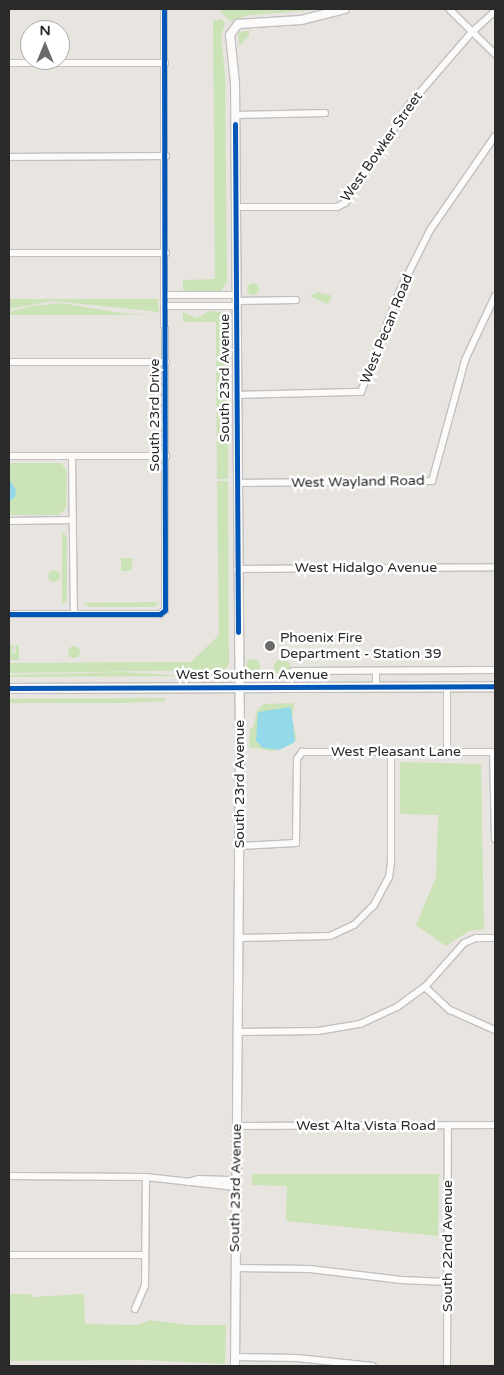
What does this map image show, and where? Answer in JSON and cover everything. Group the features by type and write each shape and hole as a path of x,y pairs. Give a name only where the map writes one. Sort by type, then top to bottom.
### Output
{"main road":[{"name":"West Southern Avenue","path":"9,688 495,686"}],"street":[{"name":"South 23rd Drive","path":"74,613 165,612 166,156 164,9"},
{"name":"South 23rd Avenue","path":"235,1366 235,1184 240,846 235,115 230,35 238,24 301,20 345,9"},
{"path":"449,9 495,54"},
{"name":"West Bowker Street","path":"235,207 337,207 345,203 409,105 472,32 495,11"},
{"path":"9,64 165,63"},
{"path":"235,115 325,112"},
{"name":"West Pecan Road","path":"236,396 361,392 401,288 430,230 495,136"},
{"path":"9,157 166,156"},
{"path":"9,253 166,253"},
{"path":"166,295 236,301"},
{"name":"West Wayland Road","path":"237,483 432,481 465,360 495,296"},
{"path":"166,306 236,301 296,300"},
{"path":"9,362 166,362"},
{"path":"9,456 166,456"},
{"path":"9,614 74,613 72,457"},
{"path":"9,521 73,520"},
{"name":"West Hidalgo Avenue","path":"237,569 495,567"},
{"path":"376,670 376,686"},
{"name":"West Southern Avenue","path":"293,671 495,670"},
{"path":"447,686 447,752"},
{"name":"West Pleasant Lane","path":"240,846 294,844 298,754 305,751 494,752"},
{"path":"240,938 313,939 330,936 354,925 374,905 388,877 391,752"},
{"path":"494,752 495,839"},
{"path":"238,1032 344,1028 397,1007 425,987 464,943 476,938 495,938"},
{"path":"425,987 450,1010 495,1030"},
{"name":"West Alta Vista Road","path":"237,1126 495,1126"},
{"name":"South 22nd Avenue","path":"447,1366 448,1126"},
{"path":"9,1176 146,1177 188,1182 198,1178 235,1184"},
{"path":"135,1309 145,1286 146,1177"},
{"path":"9,1255 145,1254"},
{"path":"235,1268 310,1269 401,1280 448,1282"},
{"path":"235,1357 373,1366"}],"shaded area":[{"path":"494,1134 495,1366 493,1366"}],"green space":[{"path":"218,9 326,9 250,15 230,21"},
{"path":"221,19 225,23 221,37 225,74 227,282 221,291 188,291 183,290 183,280 215,279 213,21"},
{"path":"249,30 249,36 239,46 238,33"},
{"path":"251,283 255,283 259,289 255,295 251,295 247,291 247,287"},
{"path":"317,292 330,295 332,298 328,304 310,296"},
{"path":"9,299 158,299 159,312 53,301 9,309"},
{"path":"60,303 128,314 158,315 9,315 9,312 33,306"},
{"path":"209,311 222,312 227,320 228,479 217,479 216,322 183,322 183,312 197,318"},
{"path":"9,463 61,463 67,471 66,508 59,515 9,515"},
{"path":"217,481 228,481 229,663 225,670 9,673 9,663 191,662 219,635"},
{"path":"62,531 67,537 67,600 62,605"},
{"path":"121,558 133,558 131,571 121,571"},
{"path":"52,570 56,570 60,576 56,582 52,582 48,578 48,574"},
{"path":"159,602 154,607 89,607 83,603"},
{"path":"9,645 14,645 12,653 16,653 15,645 19,645 19,660 9,660"},
{"path":"74,646 80,652 74,658 68,652"},
{"path":"253,659 258,661 260,666 258,671 253,673 248,671 246,666 248,661"},
{"path":"282,659 288,661 290,667 288,673 282,675 276,673 274,667 276,661"},
{"path":"124,672 186,676 9,677 9,675"},
{"path":"165,698 165,701 125,703 9,703 9,699"},
{"path":"294,703 292,719 297,739 273,751 249,747 250,729 253,727 257,711 263,704"},
{"path":"400,762 481,764 484,929 469,931 446,946 416,925 436,877 438,815 400,814"},
{"path":"252,1174 439,1174 438,1236 286,1221 287,1186 252,1185"},
{"path":"9,1294 31,1294 31,1297 84,1294 85,1324 137,1325 150,1320 188,1325 226,1325 225,1364 143,1360 9,1361"}],"water":[{"path":"9,479 16,490 15,497 9,502"},
{"path":"291,707 295,742 279,750 263,748 256,741 258,712"}],"cycle path":[{"path":"9,614 160,614 165,610 164,9"},
{"path":"235,124 238,632"},
{"path":"9,688 495,686"}],"place":[{"name":"Phoenix Fire Department - Station 39","path":"270,646"}]}
